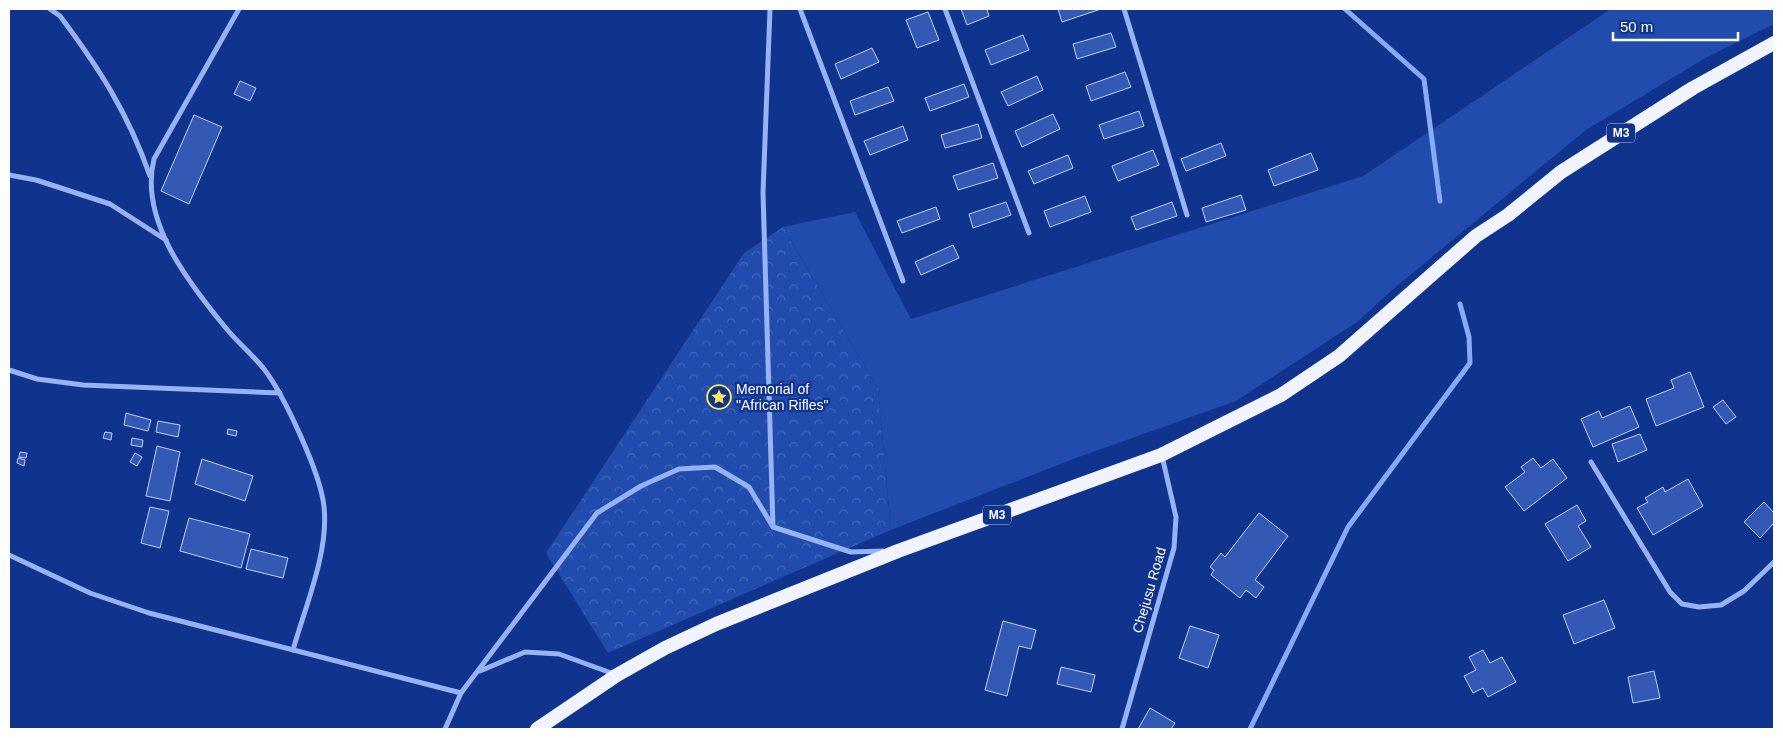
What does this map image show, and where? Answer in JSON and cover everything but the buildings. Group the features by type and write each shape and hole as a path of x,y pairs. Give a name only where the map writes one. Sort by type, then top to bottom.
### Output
{"highway":[{"name":"M3","path":"537,729 617,675 665,648 716,624 898,551 1161,455 1281,395 1339,356 1476,236 1594,151 1693,88 1774,43"}],"street":[{"path":"50,9 60,16 115,95 137,139 150,176 154,207 166,240 192,284 225,328 263,368 280,393 318,479 324,506 324,534 320,555 293,650"},
{"path":"150,176 154,159 239,9"},
{"path":"770,9 763,193 773,527"},
{"path":"770,15 776,9"},
{"path":"800,9 903,282"},
{"path":"945,9 1029,233"},
{"path":"1124,9 1187,215"},
{"path":"9,175 36,180 110,204 166,240"},
{"path":"9,370 37,378 83,385 280,393"},
{"name":"Chejusu Road","path":"1122,729 1174,548 1176,517 1161,455"},
{"path":"1592,462 1670,592 1682,604 1699,607 1721,605 1744,591 1774,562"},
{"path":"445,729 461,693 480,671 597,513 641,486 679,469 715,467 749,486 773,527 851,552 898,551"},
{"path":"9,556 90,593 149,613 461,693"},
{"path":"480,671 525,652 559,654 617,675"}],"green space":[{"path":"1611,9 1774,9 1774,24 1707,57 1586,130 1398,285 1357,322 1236,401 1076,458 891,530 878,389 783,227 855,212 911,319 1363,176"},
{"path":"783,227 878,389 891,530 608,653 546,553 744,253"}],"waterway":[{"path":"1345,9 1424,79 1440,201"},
{"path":"1250,729 1348,527 1470,363 1469,337 1460,304"}],"place":[{"name":"Memorial of \"African Rifles\"","path":"719,397"}]}
